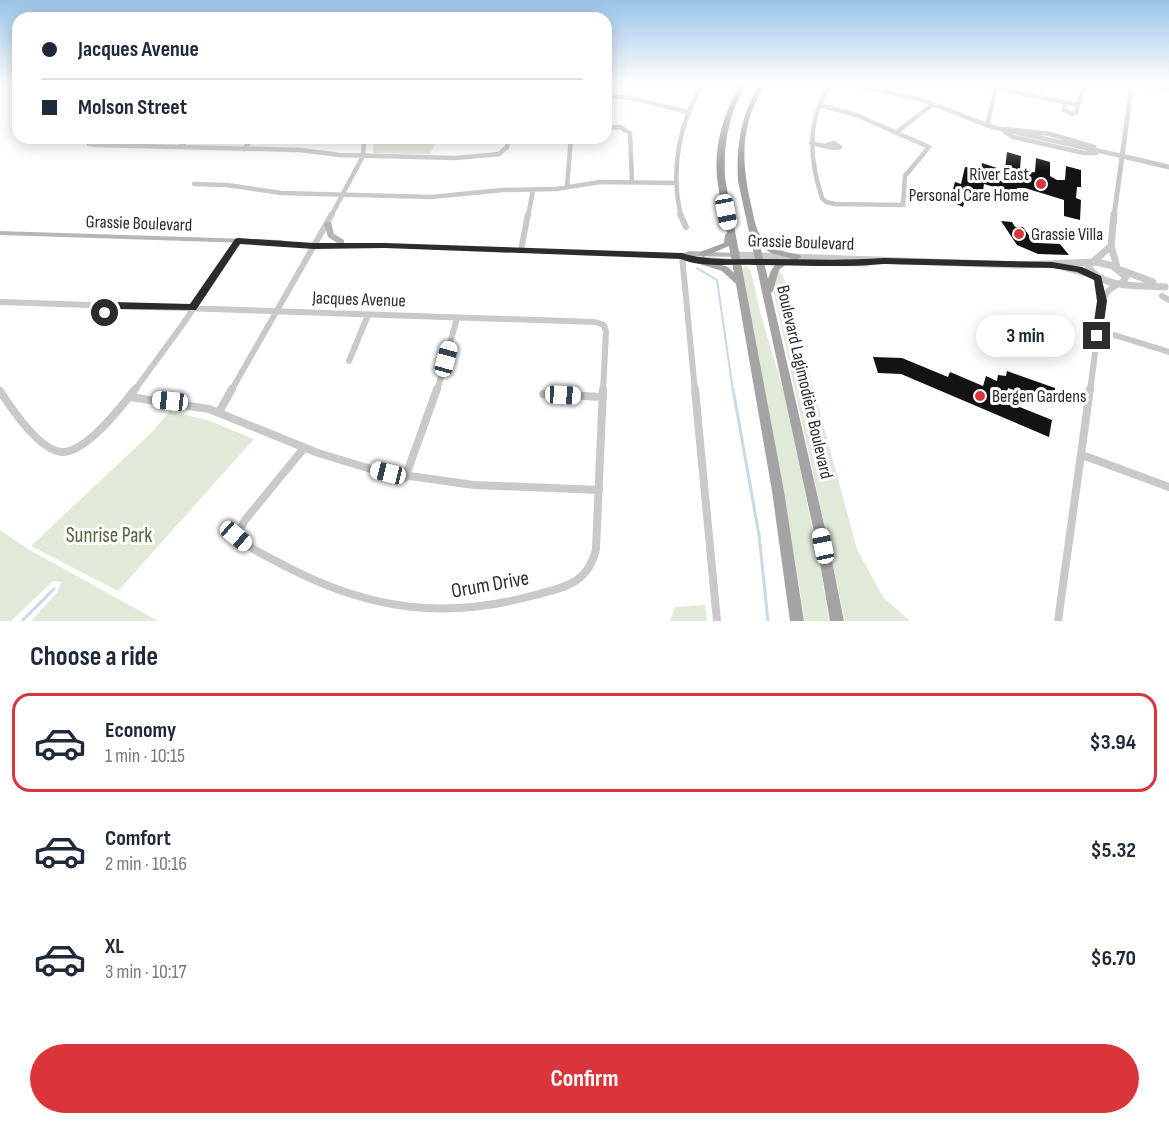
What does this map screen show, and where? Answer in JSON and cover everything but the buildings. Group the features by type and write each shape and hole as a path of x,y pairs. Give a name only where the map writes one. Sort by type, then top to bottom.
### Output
{"main road":[{"path":"729,112 720,150 721,178 778,491 797,621"},
{"name":"Boulevard Lagimodière Boulevard","path":"748,112 741,146 742,181 821,536 837,621"},
{"path":"328,224 331,235 341,242"},
{"path":"700,256 728,244 729,227"},
{"path":"753,230 764,246 777,253 797,257"},
{"name":"Grassie Boulevard","path":"0,233 735,258"},
{"name":"Grassie Boulevard","path":"315,244 341,242 370,245"},
{"path":"700,256 728,271 740,286"},
{"path":"768,299 773,272 785,262"}],"street":[{"path":"686,227 679,217 677,183 678,146 688,112"},
{"path":"817,112 811,143 816,181 822,198 826,202 897,206 905,204 902,191 905,176 929,149 927,145 845,112"},
{"path":"897,132 924,112"},
{"path":"951,112 1003,130 1018,128 1084,142 1103,152"},
{"path":"987,126 990,112"},
{"path":"1122,283 1125,277 1118,268 1110,246 1128,112"},
{"path":"612,128 620,127 630,133 632,181"},
{"path":"1003,130 1012,137 1083,153 1103,152 1169,167"},
{"path":"811,143 826,145"},
{"path":"91,144 363,156 483,157 504,152 507,144"},
{"path":"180,147 183,144"},
{"path":"244,149 248,144"},
{"path":"219,412 328,224 363,156 364,144"},
{"path":"567,186 570,144"},
{"path":"194,184 227,185 281,193 444,197 600,182 677,183"},
{"path":"521,250 533,190"},
{"path":"0,391 28,428 52,447 64,452 77,448 130,397 238,241"},
{"path":"1058,621 1102,301 1096,277 1088,269 1091,262 1103,255 1110,246"},
{"path":"682,256 717,621"},
{"name":"Grassie Boulevard","path":"759,259 797,257 1052,265 1102,262 1118,268"},
{"name":"Grassie Boulevard","path":"735,258 785,262 884,261"},
{"name":"Grassie Boulevard","path":"1052,265 1079,270 1111,283 1122,283"},
{"path":"1118,268 1167,287"},
{"path":"1102,301 1109,290 1122,283 1167,287"},
{"path":"1162,296 1169,300"},
{"name":"Jacques Avenue","path":"0,302 595,322 604,325"},
{"name":"Jacques Avenue","path":"97,304 92,315 99,316 113,305"},
{"path":"349,361 368,315"},
{"path":"405,478 434,401 457,318"},
{"name":"Orum Drive","path":"304,448 244,520 236,536 247,546 337,590 399,607 429,610 474,609 516,601 571,585 582,579 594,560 606,332 604,325"},
{"path":"1098,330 1169,352"},
{"path":"543,394 603,397"},
{"path":"130,397 170,401 219,412 304,448 352,465 405,478 459,484 599,490"},
{"path":"1082,455 1169,487"}],"green space":[{"path":"374,144 435,144 430,154 373,153"},
{"path":"746,266 751,271 760,312 784,393 820,565 829,621 805,621 741,270"},
{"path":"778,269 783,276 857,549 883,597 910,621 845,621 773,288"},
{"name":"Sunrise Park","path":"170,411 210,421 254,439 118,591 31,546 150,434"},
{"path":"0,530 28,549 158,621 31,621 57,593 61,582 53,581 11,621 0,621"},
{"path":"705,605 707,621 670,621 675,607"}],"waterway":[{"path":"697,268 717,280 733,391"},
{"path":"733,389 759,535 768,621"},
{"path":"22,621 54,589"}],"place":[{"name":"River East Personal Care Home","path":"1041,184"},
{"name":"Grassie Villa","path":"1019,234"},
{"name":"Bergen Gardens","path":"980,396"}],"route":[{"path":"105,313 113,305 193,308 238,241 314,246 370,245 682,256 690,259 733,261 812,263 884,261 1052,265 1079,270 1098,279 1102,301 1097,336"}]}
